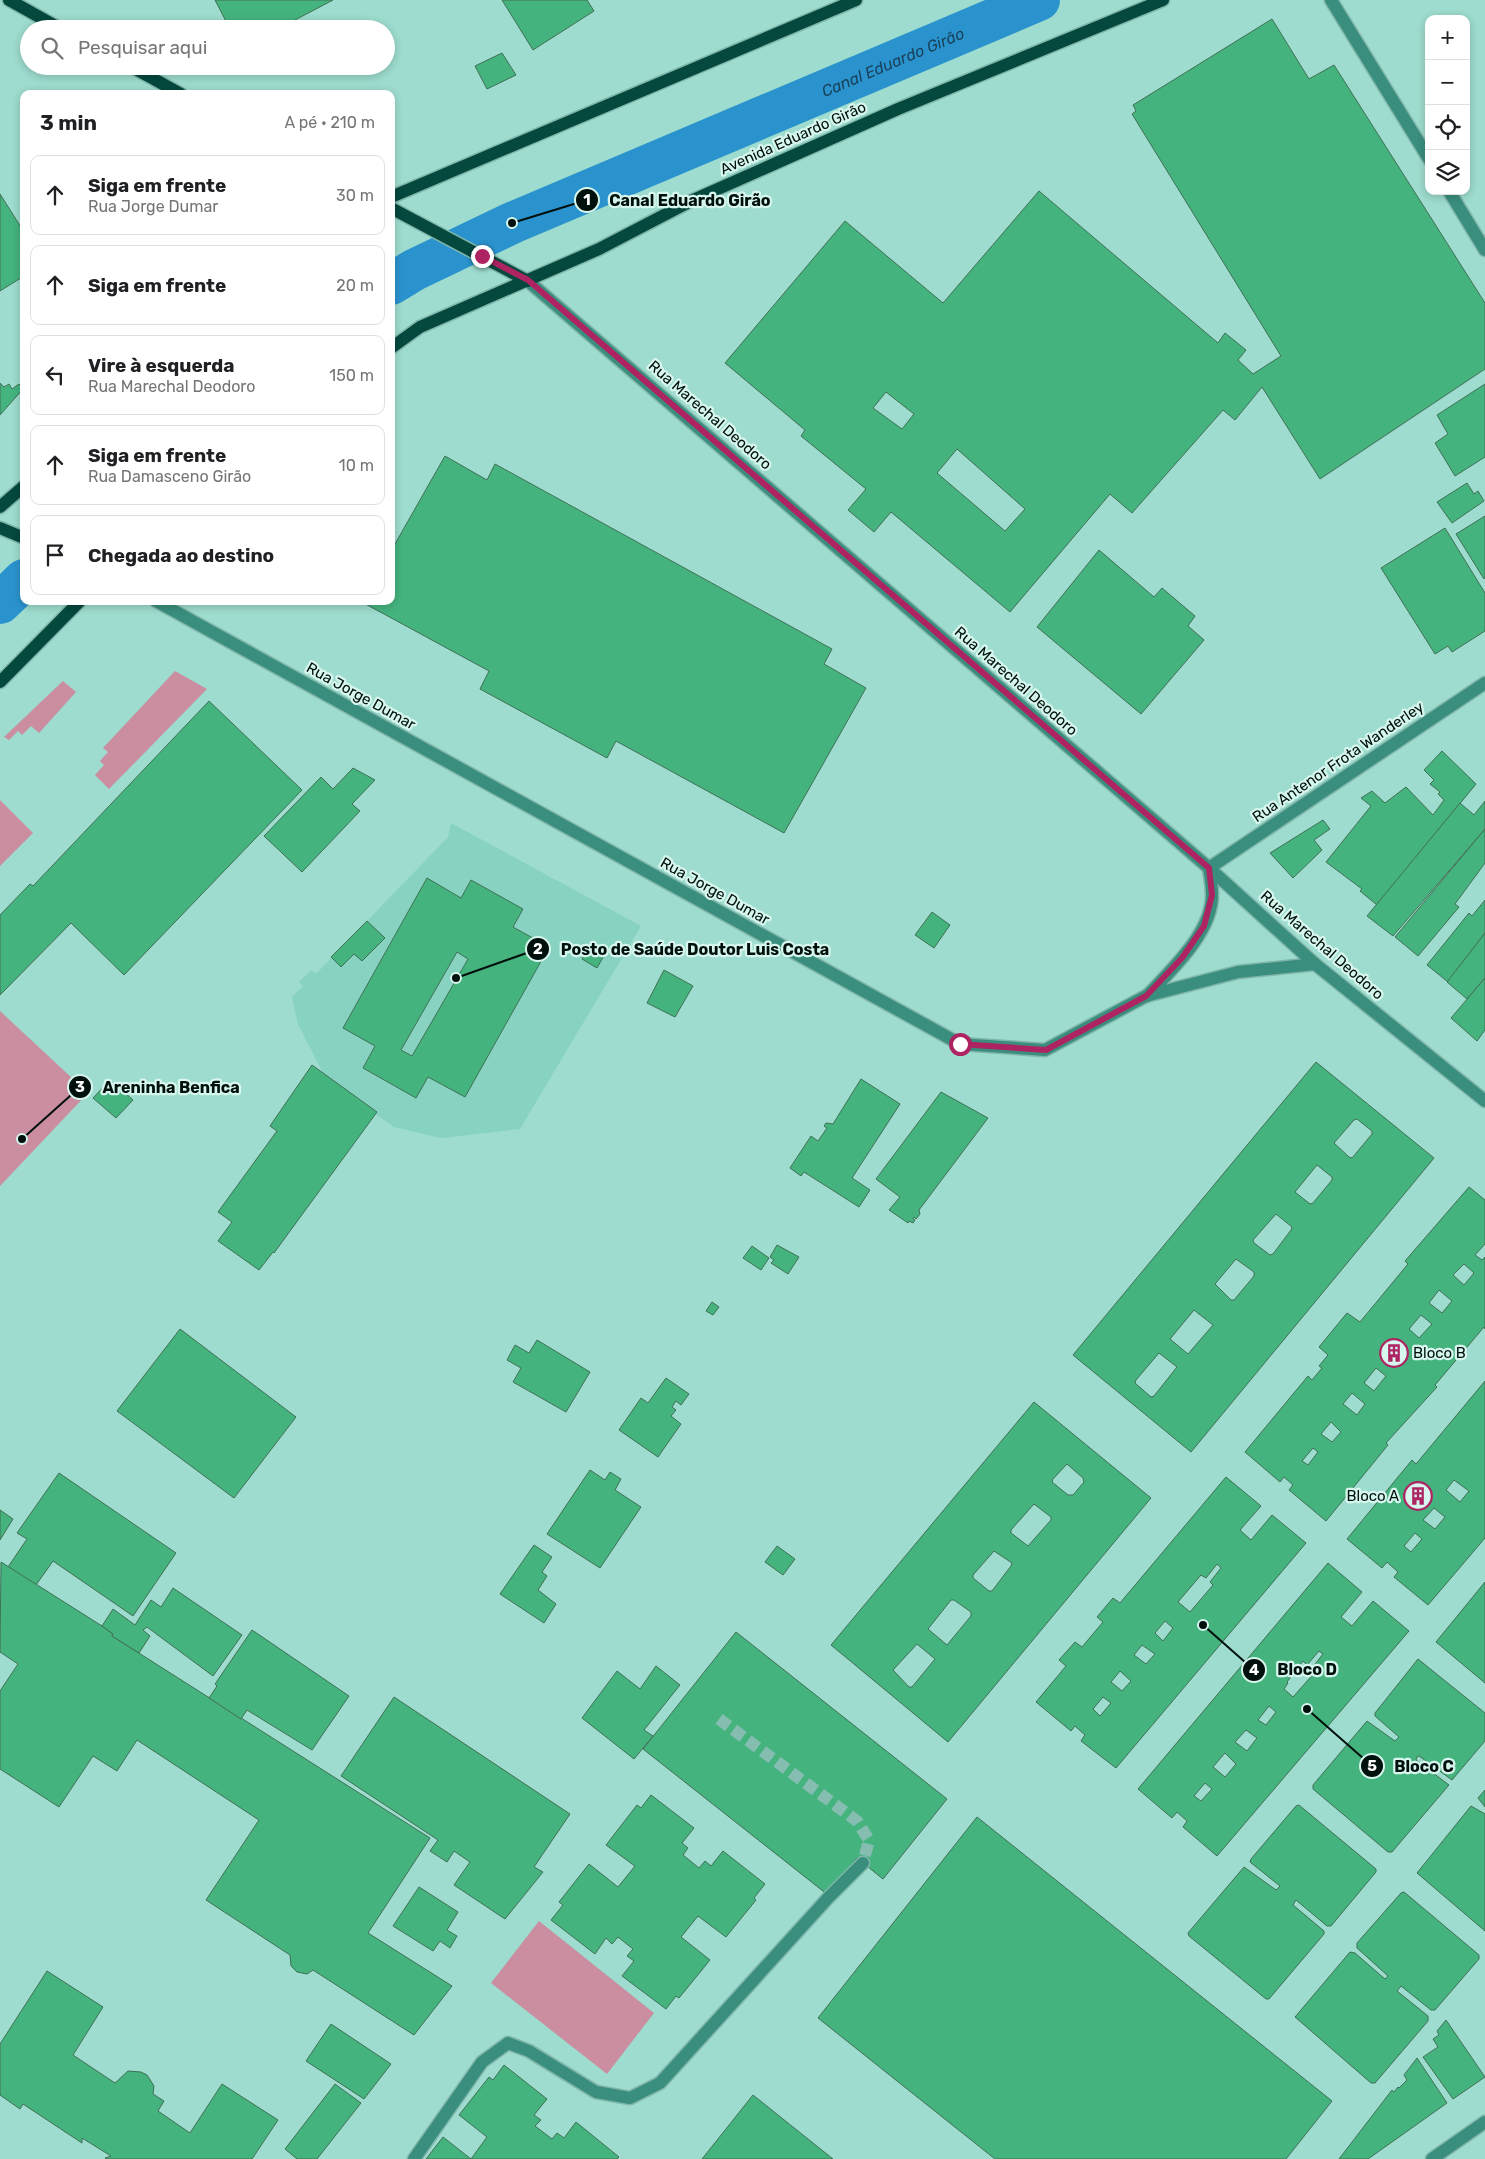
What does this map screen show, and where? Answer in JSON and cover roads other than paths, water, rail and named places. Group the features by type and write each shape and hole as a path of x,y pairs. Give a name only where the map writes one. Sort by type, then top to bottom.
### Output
{"main road":[{"path":"9,0 46,20"},
{"path":"395,195 856,0"},
{"name":"Avenida Eduardo Girão","path":"395,345 420,327 599,249 693,200 898,109 1163,0"},
{"path":"146,75 174,90"},
{"path":"395,210 528,280"},
{"path":"0,507 20,490"},
{"path":"0,528 20,536"},
{"path":"0,682 76,605"}],"street":[{"path":"1331,0 1425,153"},
{"path":"1451,195 1485,250"},
{"name":"Rua Marechal Deodoro","path":"528,280 1209,868 1315,964 1485,1101"},
{"name":"Rua Jorge Dumar","path":"163,605 960,1044 1046,1050 1146,996 1238,972 1315,964"},
{"name":"Rua Antenor Frota Wanderley","path":"1209,868 1485,683"},
{"path":"1146,996 1182,958 1204,926 1212,895 1209,868"},
{"path":"414,2159 482,2062 508,2043 529,2051 596,2092 630,2098 660,2082 828,1898 863,1863"},
{"path":"1432,2159 1485,2122"}],"waterway":[{"name":"Canal Eduardo Girão","path":"395,282 414,270 512,223 1039,0"},
{"name":"Canal Eduardo Girão","path":"0,603 20,584"}],"tunnel":[{"path":"719,1719 857,1821 869,1840 863,1863"}],"place":[{"name":"Canal Eduardo Girão","path":"512,223"},
{"name":"Posto de Saúde Doutor Luis Costa","path":"456,978"},
{"name":"Areninha Benfica","path":"22,1139"},
{"name":"Bloco B","path":"1394,1353"},
{"name":"Bloco A","path":"1418,1496"},
{"name":"Bloco D","path":"1203,1625"},
{"name":"Bloco C","path":"1307,1709"}]}
